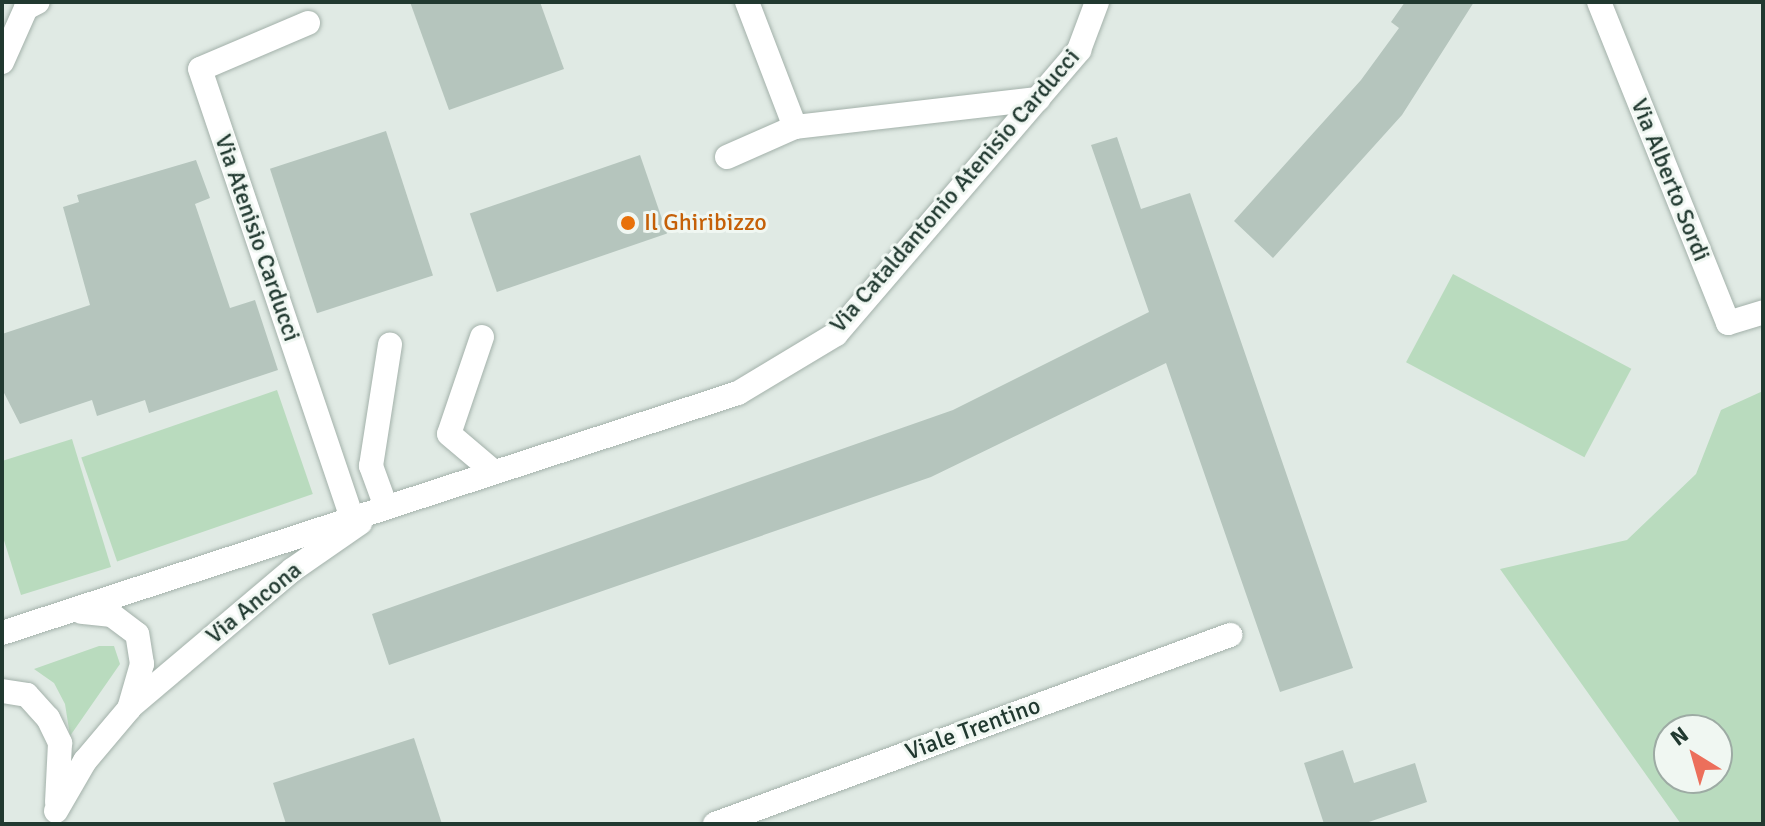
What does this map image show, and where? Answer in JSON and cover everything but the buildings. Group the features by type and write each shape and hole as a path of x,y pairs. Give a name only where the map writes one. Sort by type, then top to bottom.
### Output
{"street":[{"path":"2,62 26,8 38,2"},
{"path":"747,2 795,127"},
{"name":"Via Cataldantonio Atenisio Carducci","path":"386,507 738,393 836,334 1079,50 1097,2"},
{"name":"Via Alberto Sordi","path":"1599,2 1728,323 1763,312"},
{"name":"Via Atenisio Carducci","path":"308,23 200,69 352,517"},
{"path":"727,157 795,127 1038,99"},
{"path":"482,337 449,434 494,472"},
{"path":"2,633 386,507 371,466 390,344"},
{"name":"Via Ancona","path":"129,709 292,570 386,507"},
{"path":"2,648 75,611 112,615 137,634 142,664 129,709 85,761 57,818"},
{"name":"Viale Trentino","path":"715,824 1230,635"},
{"path":"2,691 27,695 60,743 57,818"}],"green space":[{"path":"1453,274 1631,369 1584,457 1406,362"},
{"path":"277,390 313,494 117,561 81,457"},
{"path":"1763,391 1763,824 1681,824 1660,794 1733,794 1733,714 1653,714 1653,785 1500,569 1627,540 1696,474 1721,410"},
{"path":"72,439 111,567 21,595 2,534 2,461"},
{"path":"99,646 114,646 120,664 70,736 65,704 54,683 34,669"}],"place":[{"name":"Il Ghiribizzo","path":"628,223"}]}
